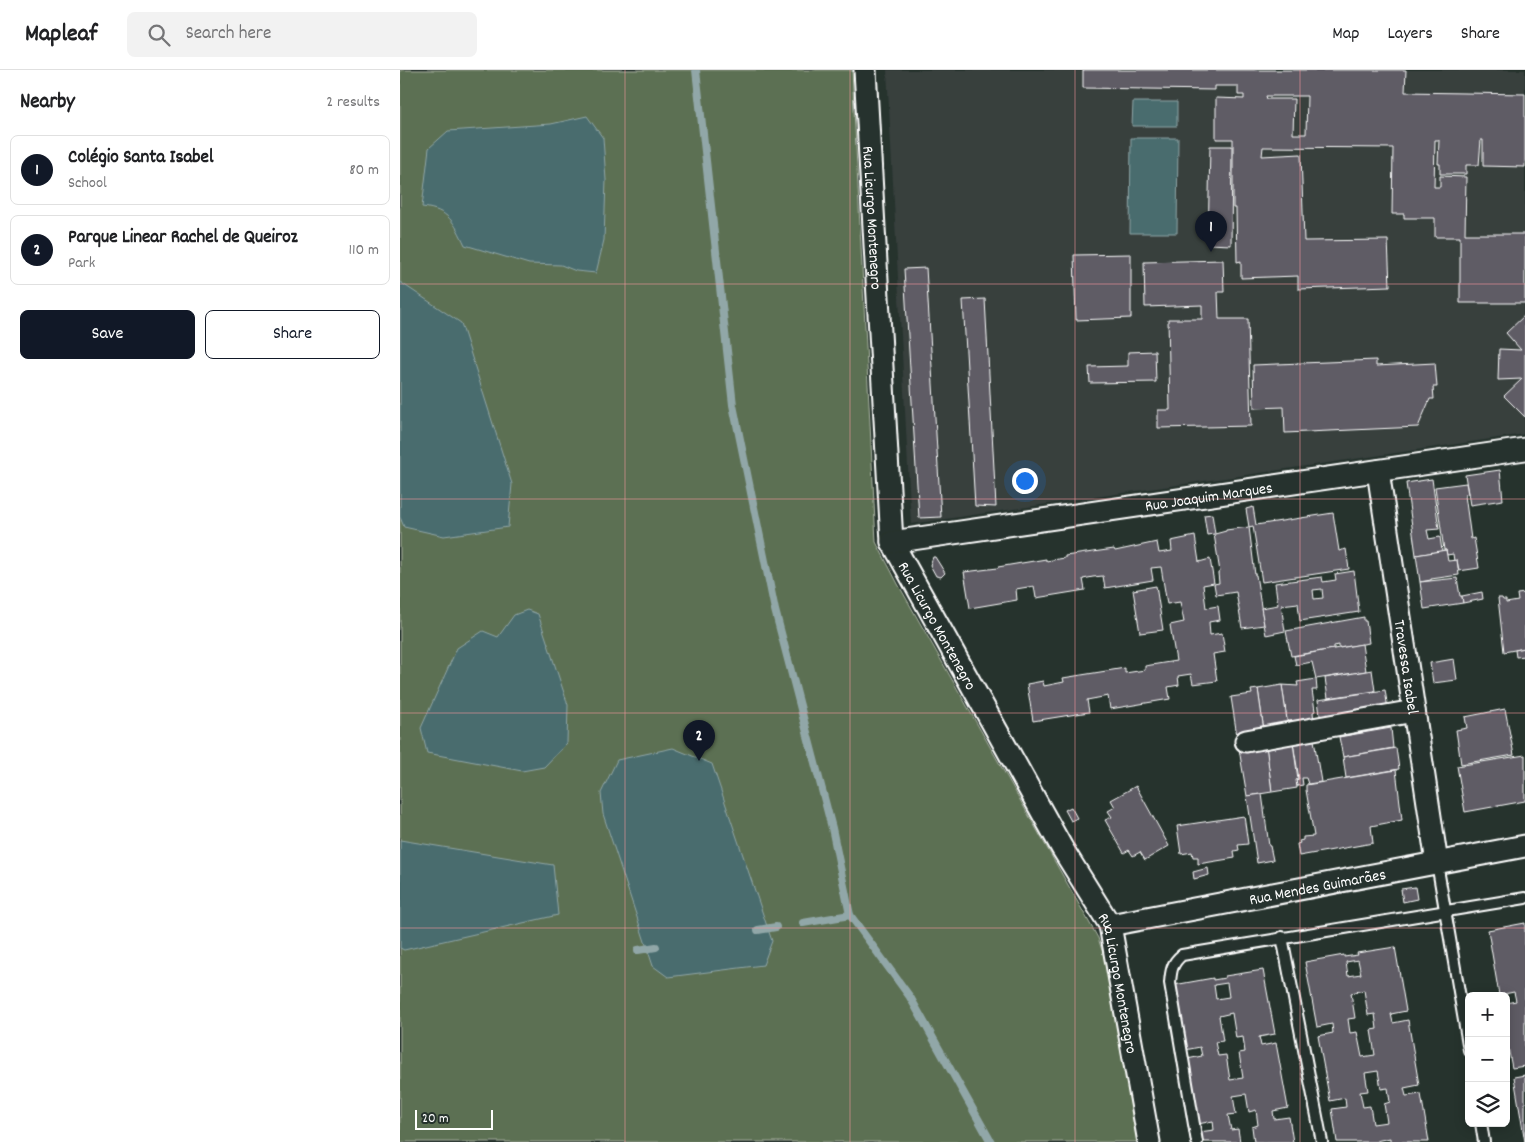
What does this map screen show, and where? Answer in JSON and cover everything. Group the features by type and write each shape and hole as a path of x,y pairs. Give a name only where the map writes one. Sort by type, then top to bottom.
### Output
{"street":[{"name":"Rua Licurgo Montenegro","path":"864,70 892,542 1062,848 1110,925 1149,1142"},
{"name":"Rua Joaquim Marques","path":"892,542 1525,449"},
{"name":"Travessa Isabel","path":"1378,471 1437,863"},
{"path":"1246,741 1414,711"},
{"name":"Rua Mendes Guimarães","path":"1110,925 1525,846"}],"lane":[{"path":"1437,863 1467,1037"},
{"path":"1198,1142 1170,983 1171,967 1175,960 1182,955 1282,937 1525,898"},
{"path":"1282,937 1322,1142"},
{"path":"1482,1127 1484,1142"}],"shaded area":[{"path":"887,70 1525,70 1525,434 911,524"}],"green space":[{"path":"400,70 852,70 876,542 1098,938 1110,975 1139,1142 400,1142"}],"water":[{"path":"1133,102 1177,102 1177,126 1132,126"},
{"path":"587,116 603,138 606,180 604,240 596,273 576,271 561,265 529,264 465,245 450,218 439,211 422,207 429,148 448,131 551,124"},
{"path":"1131,138 1178,138 1177,233 1130,233"},
{"path":"400,282 461,323 512,484 508,527 444,536 404,527 400,517"},
{"path":"527,610 538,614 568,705 567,743 544,767 522,771 427,753 421,728 457,648 483,631 498,637 514,615"},
{"path":"673,748 712,764 772,941 763,965 668,977 653,966 603,814 601,793 617,760"},
{"path":"400,840 553,865 558,915 404,950 400,948"}],"building":[{"path":"1083,70 1406,70 1405,92 1525,94 1525,167 1483,166 1483,140 1481,140 1479,165 1466,165 1466,174 1440,174 1440,164 1438,164 1439,140 1435,140 1434,187 1440,187 1440,176 1466,177 1465,234 1525,234 1525,303 1460,303 1460,237 1435,237 1435,218 1404,218 1404,214 1392,214 1393,148 1263,147 1262,156 1301,154 1304,241 1388,240 1390,286 1298,289 1298,276 1241,278 1241,261 1237,262 1236,208 1233,208 1233,139 1216,139 1216,98 1244,99 1244,95 1238,95 1238,86 1215,86 1215,90 1083,88","holes":["1266,96 1307,96 1306,134 1293,134 1294,99 1267,99"]},
{"path":"1210,146 1232,146 1231,245 1208,244"},
{"path":"1131,254 1131,318 1076,320 1074,255"},
{"path":"1223,260 1224,292 1218,292 1219,319 1248,319 1251,426 1158,428 1158,410 1170,410 1168,319 1202,319 1202,305 1145,307 1144,262"},
{"path":"926,268 941,517 919,518 904,269"},
{"path":"985,299 996,507 975,506 963,300"},
{"path":"1525,315 1525,417 1504,396 1522,379 1498,380 1499,349 1521,350 1506,333"},
{"path":"1155,351 1156,382 1090,383 1089,367 1128,366 1128,352"},
{"path":"1376,360 1376,366 1435,363 1437,387 1433,387 1434,399 1430,399 1418,427 1285,433 1284,407 1254,408 1253,365"},
{"path":"1500,470 1503,500 1470,505 1465,475"},
{"path":"1432,479 1439,529 1427,530 1429,539 1440,537 1442,551 1416,555 1406,483"},
{"path":"1466,483 1468,494 1465,495 1471,539 1474,538 1479,568 1459,571 1457,560 1454,561 1453,554 1447,555 1446,550 1444,550 1435,487"},
{"path":"1253,507 1256,525 1333,513 1339,551 1346,549 1349,569 1262,582 1253,526 1249,527 1246,509"},
{"path":"1212,514 1215,534 1226,530 1249,527 1264,625 1242,628 1236,592 1216,595 1214,584 1219,583 1218,573 1220,572 1214,534 1207,535 1204,515"},
{"path":"1195,536 1199,562 1210,559 1214,583 1203,585 1206,608 1218,606 1220,620 1209,622 1210,635 1222,633 1225,652 1213,654 1217,681 1193,684 1191,674 1178,676 1179,685 1168,687 1170,699 1110,709 1108,696 1087,700 1089,712 1033,721 1027,684 1043,681 1044,686 1064,682 1063,678 1125,668 1125,673 1145,670 1145,666 1176,661 1170,625 1184,622 1180,602 1167,604 1161,567 1151,568 1153,580 1105,588 1103,576 1093,577 1083,579 1085,590 1036,598 1034,586 1016,589 1017,600 970,608 964,572 1046,559 1046,561 1065,558 1065,556 1114,549 1115,551 1157,542 1159,553 1172,551 1171,541"},
{"path":"1446,550 1448,561 1457,560 1459,575 1420,582 1416,555"},
{"path":"933,557 935,557 945,573 941,577 936,576 930,565"},
{"path":"1354,571 1359,612 1300,621 1298,603 1281,605 1285,631 1266,635 1261,608 1278,605 1275,583 1322,577 1323,582 1336,580 1335,574","holes":["1322,589 1323,598 1314,599 1313,590"]},
{"path":"1457,578 1463,603 1424,609 1420,582"},
{"path":"1156,586 1163,630 1140,633 1133,590"},
{"path":"1482,592 1483,599 1463,603 1462,596"},
{"path":"1525,593 1525,648 1504,652 1498,598 1506,600 1506,603 1518,601 1517,594"},
{"path":"1364,617 1369,643 1339,648 1339,645 1334,646 1334,649 1291,656 1286,631"},
{"path":"1362,644 1366,671 1316,679 1312,662 1296,665 1294,656"},
{"path":"1525,648 1525,656 1516,657 1515,650"},
{"path":"1454,659 1457,680 1433,683 1430,663"},
{"path":"1372,670 1375,691 1328,698 1325,678"},
{"path":"1316,679 1317,690 1312,690 1315,711 1313,712 1314,723 1288,727 1282,685 1298,686 1297,682"},
{"path":"1282,685 1288,727 1264,731 1258,689"},
{"path":"1258,689 1264,731 1237,736 1231,697 1252,694 1251,690"},
{"path":"1385,690 1388,709 1321,723 1318,700"},
{"path":"1505,709 1514,755 1461,764 1456,730 1467,728 1465,717"},
{"path":"1391,728 1393,748 1343,757 1339,737"},
{"path":"1314,740 1321,782 1308,784 1306,778 1302,778 1303,785 1297,786 1296,780 1299,779 1293,743"},
{"path":"1293,743 1298,779 1296,780 1297,788 1272,792 1266,747"},
{"path":"1266,745 1272,792 1247,796 1239,749"},
{"path":"1396,748 1399,769 1346,778 1343,757"},
{"path":"1525,755 1525,801 1465,812 1457,766"},
{"path":"1396,770 1402,820 1371,826 1373,843 1299,856 1297,844 1300,843 1299,841 1303,840 1303,837 1314,836 1306,785"},
{"path":"1136,786 1169,846 1145,860 1140,852 1133,856 1129,850 1124,853 1105,820 1112,817 1108,811 1115,807 1111,800"},
{"path":"1262,794 1269,846 1273,860 1257,863 1247,796"},
{"path":"1071,807 1077,818 1071,821 1065,810"},
{"path":"1244,816 1248,844 1238,845 1239,850 1234,851 1235,858 1198,864 1198,857 1193,857 1192,852 1181,854 1177,826"},
{"path":"1208,868 1209,875 1194,879 1193,872"},
{"path":"1415,887 1417,899 1403,902 1401,889"},
{"path":"1525,923 1525,1066 1512,1068 1510,1057 1510,1002 1516,1001 1514,992 1498,992 1488,930"},
{"path":"1395,947 1406,1011 1391,1014 1393,1023 1408,1020 1419,1085 1404,1088 1406,1096 1421,1094 1429,1142 1390,1142 1390,1138 1376,1142 1337,1142 1332,1109 1346,1107 1345,1098 1330,1101 1318,1036 1333,1033 1332,1024 1317,1027 1305,962 1344,955 1344,957 1358,955 1357,953","holes":["1358,960 1361,974 1348,976 1346,962","1364,990 1368,1015 1375,1014 1377,1029 1371,1030 1375,1055 1362,1057 1357,1032 1350,1033 1348,1019 1355,1018 1351,993","1378,1071 1381,1089 1388,1088 1390,1102 1384,1104 1387,1122 1373,1124 1370,1106 1363,1107 1360,1092 1368,1091 1365,1073"]},
{"path":"1263,970 1275,1034 1259,1037 1261,1046 1276,1043 1288,1108 1273,1111 1274,1119 1289,1117 1293,1142 1254,1142 1252,1127 1258,1125 1256,1110 1249,1112 1246,1094 1233,1096 1236,1114 1228,1115 1231,1130 1238,1129 1240,1142 1201,1142 1199,1132 1214,1130 1213,1121 1198,1124 1187,1059 1202,1056 1200,1047 1185,1050 1174,985 1213,978 1213,980 1225,978 1225,976","holes":["1227,983 1229,997 1216,999 1214,985","1232,1013 1236,1038 1243,1037 1245,1052 1239,1053 1243,1078 1230,1080 1226,1055 1218,1056 1215,1042 1223,1041 1219,1016"]},
{"path":"1525,1075 1525,1142 1514,1077"}],"waterway":[{"path":"696,70 733,405 775,610 832,828 850,915 910,997 991,1142"},
{"path":"803,923 850,915"},
{"path":"758,930 776,927"},
{"path":"638,950 656,947"}],"place":[{"name":"Colégio Santa Isabel","path":"1211,252"},
{"name":"Parque Linear Rachel de Queiroz","path":"699,761"}]}
